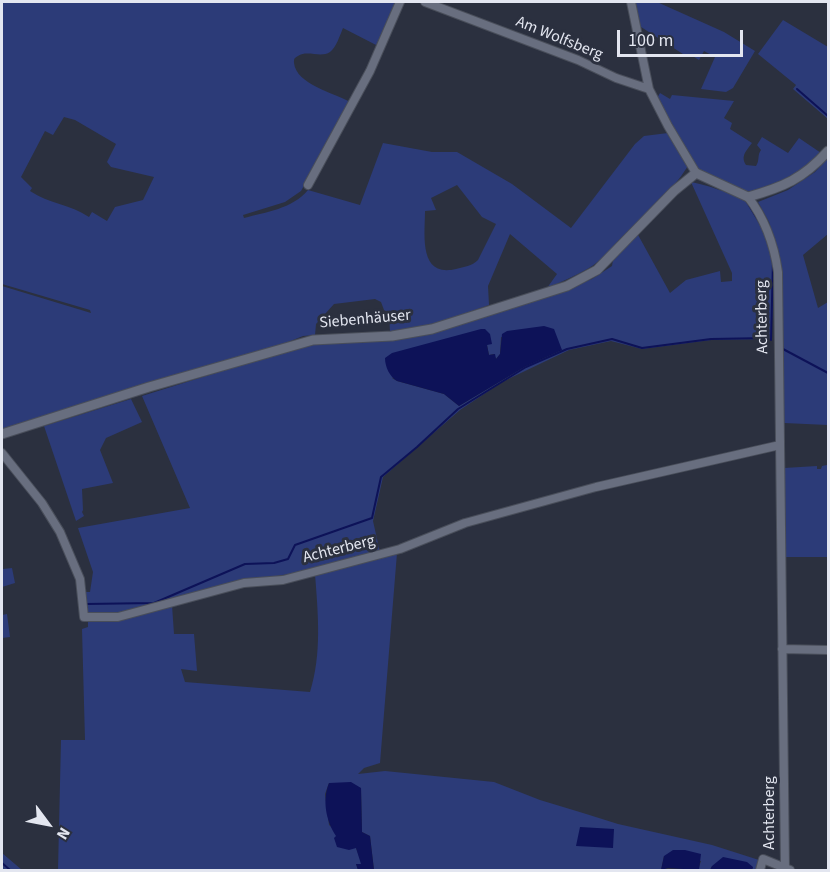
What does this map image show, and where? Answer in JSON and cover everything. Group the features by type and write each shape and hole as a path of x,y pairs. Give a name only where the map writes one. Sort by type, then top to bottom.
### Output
{"street":[{"path":"308,185 370,71 400,2"},
{"name":"Am Wolfsberg","path":"425,2 649,89"},
{"path":"632,2 649,89 696,173 748,197 782,187 812,168 828,151"},
{"name":"Siebenhäuser","path":"2,434 149,387 314,340 392,336 432,329 567,286 597,270 674,191 696,173"},
{"name":"Achterberg","path":"748,197 759,212 774,248 777,272 782,650 788,869 763,859 760,870"},
{"name":"Achterberg","path":"2,453 42,503 60,532 80,579 84,617 98,618 118,617 244,583 283,580 400,549 465,524 596,487 780,445"},
{"path":"782,650 828,650"}],"shaded area":[{"path":"2,2 398,2 378,46 343,28 330,52 302,54 295,58 296,70 301,77 350,102 301,191 285,202 243,215 244,218 287,206 308,190 360,205 383,143 432,152 457,152 512,184 571,228 635,144 644,136 668,133 688,166 665,196 602,259 584,271 547,288 557,274 510,234 488,286 489,305 432,325 390,332 389,313 384,310 381,302 375,299 334,304 316,324 315,335 303,336 278,346 2,429 2,286 91,313 90,310 2,284","holes":["64,117 75,120 116,144 107,162 111,167 154,177 143,200 115,207 107,221 92,212 89,217 30,191 32,188 21,177 45,131 53,135","457,185 482,217 496,224 478,260 465,267 444,270 435,267 429,261 426,252 425,211 436,210 431,198"]},
{"path":"633,2 657,2 724,32 755,51 733,88 726,92 701,89 715,57 704,51 699,60 691,55 686,56 638,25"},
{"path":"783,20 828,47 828,119 793,89 796,85 758,54"},
{"path":"660,93 670,99 672,95 734,101 724,118 732,123 730,129 752,143 744,156 746,165 756,166 761,150 757,145 762,137 788,153 799,138 821,153 795,174 775,186 753,192 742,191 726,185 696,167 657,98"},
{"path":"828,158 828,234 803,255 818,308 828,302 828,425 784,423 779,255 769,222 758,202 788,190 815,172"},
{"path":"691,182 720,190 747,202 764,232 772,261 774,292 771,339 711,340 642,349 611,341 569,350 502,382 460,410 383,477 373,521 380,552 289,574 245,581 111,616 86,614 85,592 90,592 93,572 78,528 190,508 142,396 305,345 391,339 555,293 592,279 612,266 614,254 637,233 670,293 686,280 720,271 721,282 732,281 732,273","holes":["490,334 487,345 489,355 494,354 496,359 500,354 501,337 562,350 526,366 459,406 444,394 392,378"]},
{"path":"544,326 554,329 562,350 526,366 459,406 444,394 397,381 390,374 386,365 385,358 392,353 481,329 485,329 490,334 492,344 487,345 489,355 495,354 496,359 500,354 502,334 507,331"},
{"path":"131,399 142,422 106,438 100,450 113,483 82,489 84,516 76,521 44,426"},
{"path":"827,430 828,557 786,557 784,468 817,466 817,469 821,469 822,466 827,465"},
{"path":"397,553 380,763 364,768 358,774 385,771 494,782 540,800 618,824 712,845 759,860 757,870 752,870 753,867 712,866 710,870 698,870 701,861 664,856 661,870 374,870 370,836 362,832 361,788 329,783 325,794 329,825 356,848 362,864 356,864 358,870 58,870 61,740 85,740 82,629 88,627 88,620 120,618 172,605 174,634 194,634 197,671 181,669 185,682 310,692 318,648 315,574"},
{"path":"2,560 3,569 12,568 15,583 2,587"},
{"path":"7,614 10,637 2,638 2,615"},
{"path":"351,782 361,788 362,832 370,836 374,870 358,870 356,864 361,864 356,848 349,850 337,847 334,838 336,836 328,817 326,796 329,783"},
{"path":"580,827 614,829 613,848 576,846"},
{"path":"673,850 701,854 699,870 668,868 661,870 664,856"},
{"path":"2,853 22,870 2,870"},
{"path":"723,857 747,862 753,867 752,870 710,870"}],"waterway":[{"path":"797,89 828,116"},
{"path":"747,202 761,225"},
{"path":"771,340 773,262"},
{"path":"86,604 154,603 245,564 274,563 288,559 295,545 372,518 381,477 458,409 526,367 567,349 612,339 642,348 711,339 768,338"},
{"path":"783,349 828,373"},
{"path":"2,863 10,870"}]}
